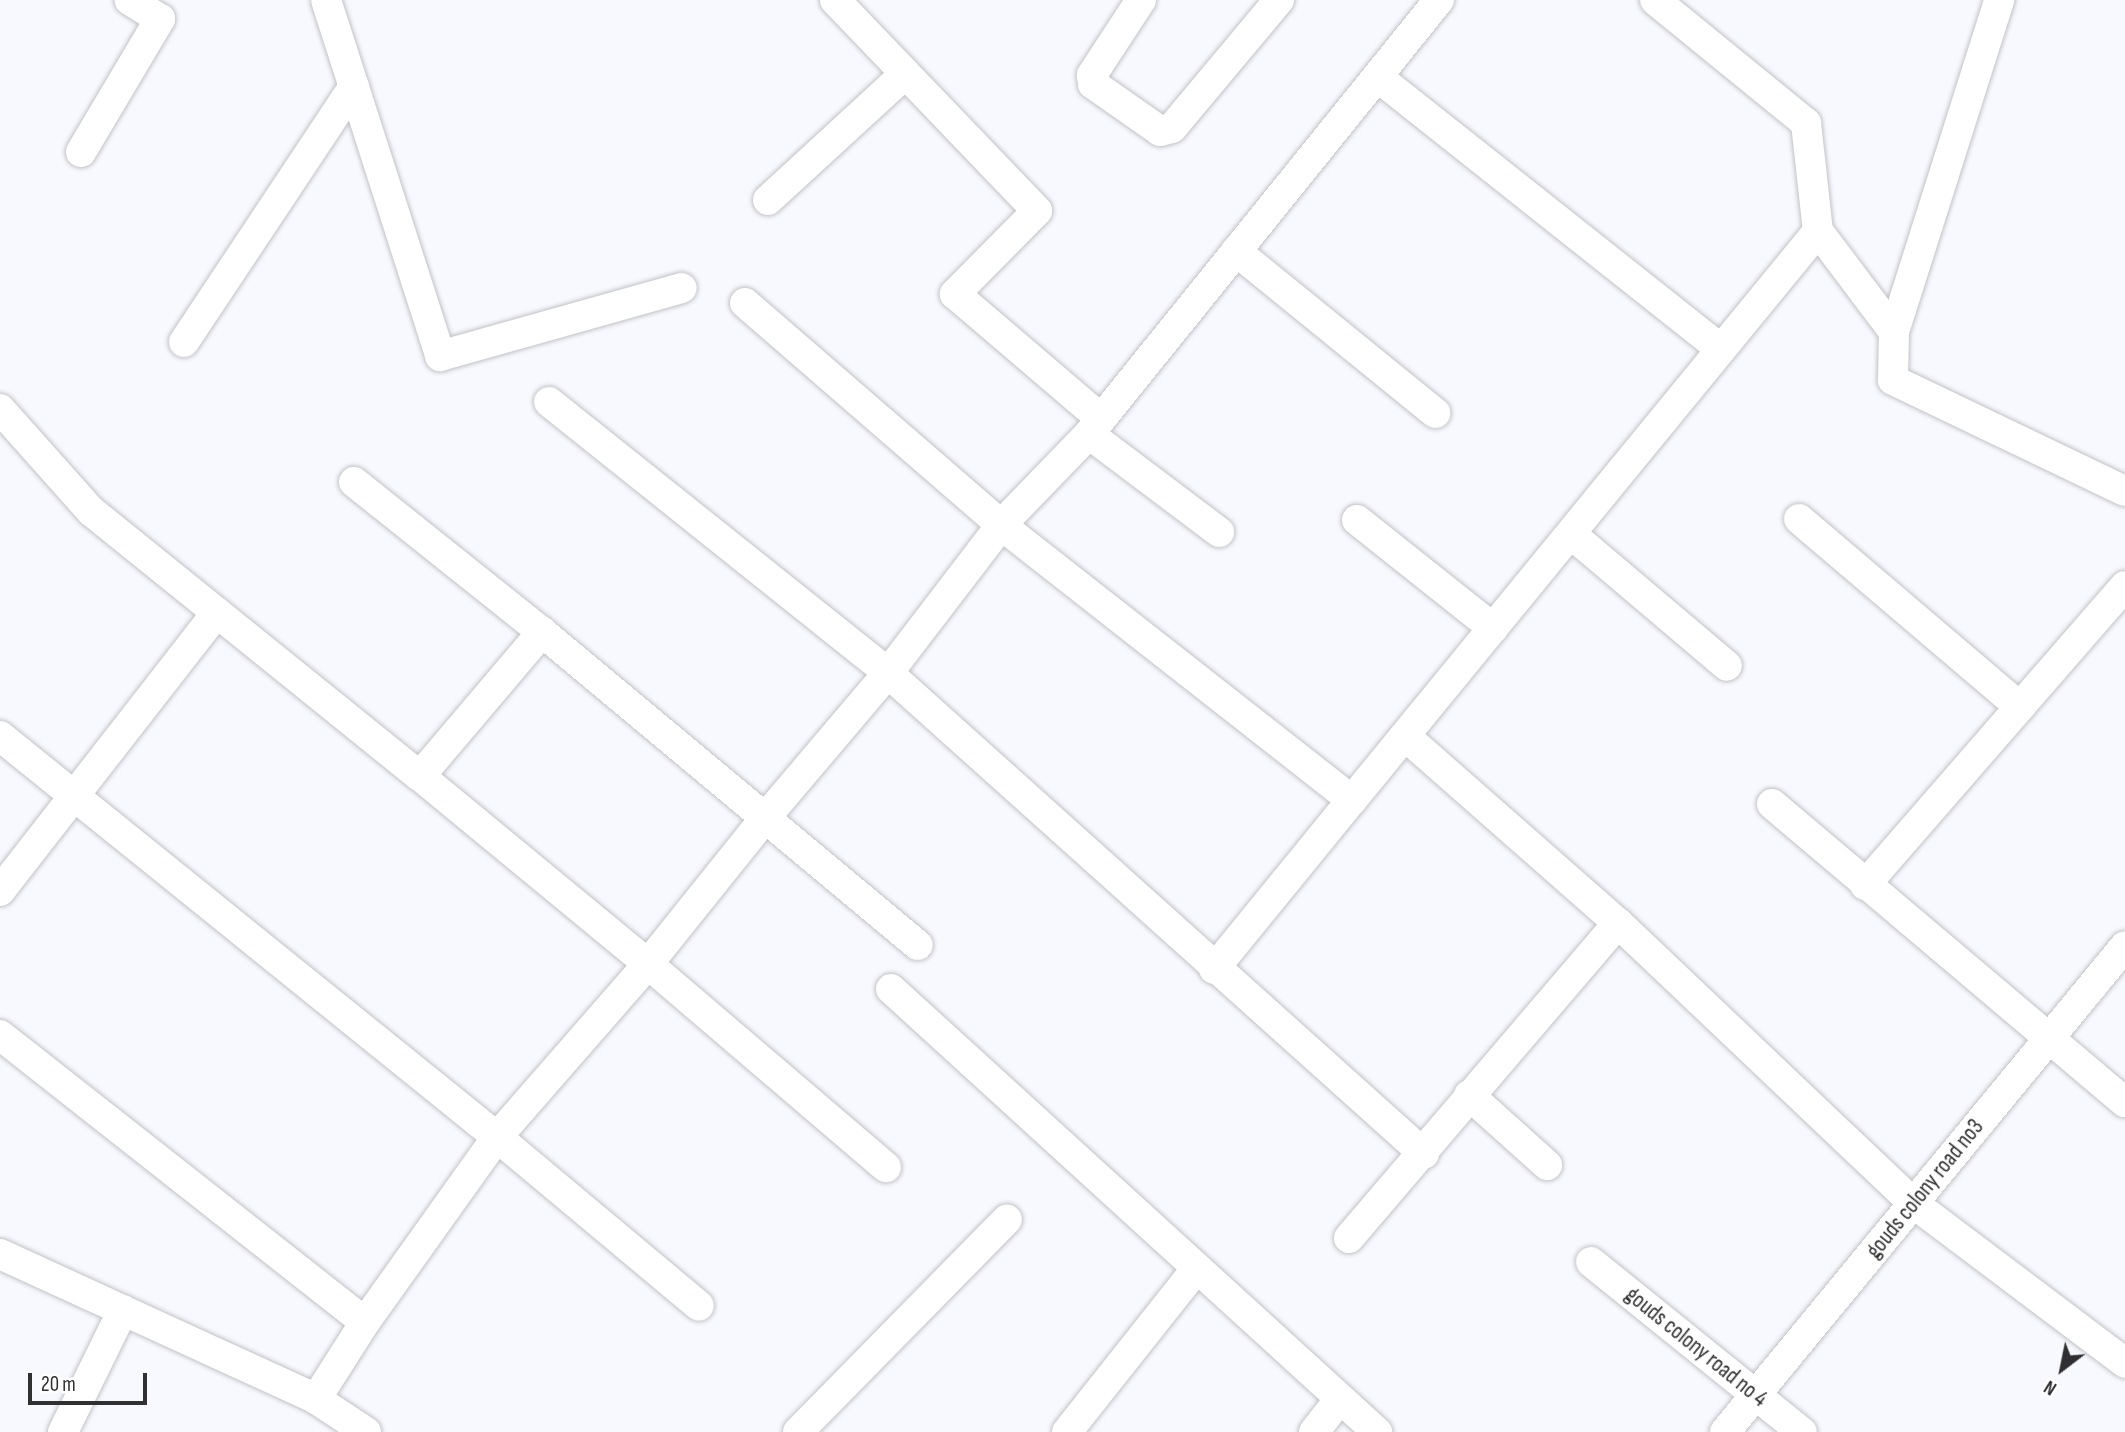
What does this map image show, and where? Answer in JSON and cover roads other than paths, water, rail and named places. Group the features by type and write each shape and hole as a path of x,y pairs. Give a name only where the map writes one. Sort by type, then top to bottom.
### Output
{"street":[{"path":"81,152 160,19 130,0"},
{"path":"327,0 440,356 682,288"},
{"path":"835,0 1037,211 955,293 1094,425 1219,532"},
{"path":"1142,0 1092,75 1093,84 1160,131 1172,128 1279,0"},
{"path":"316,1399 365,1322 497,1137 648,964 765,818 888,673 1001,525 1094,425 1379,78 1439,0"},
{"path":"1655,0 1806,123 1818,231 1894,332"},
{"path":"1999,0 1894,332 1893,380 2123,482"},
{"path":"768,200 905,74"},
{"path":"1379,78 1721,349"},
{"path":"184,342 354,86"},
{"path":"1214,969 1818,231"},
{"path":"1236,251 1435,414"},
{"path":"746,303 1001,525 1352,800"},
{"path":"549,402 888,673 1214,969 1424,1154"},
{"path":"0,410 91,511 648,964 886,1167"},
{"path":"354,482 542,632 918,945"},
{"path":"1799,519 2020,707"},
{"path":"1357,520 1493,628"},
{"path":"1571,534 1727,666"},
{"path":"1864,885 2125,586"},
{"path":"0,891 217,612"},
{"path":"420,776 542,632"},
{"path":"0,736 497,1137 699,1306"},
{"path":"1405,736 1618,923 1913,1203 2125,1363"},
{"path":"1772,804 1864,885 2125,1102"},
{"path":"1349,1238 1424,1154 1469,1095 1618,923"},
{"name":"gouds colony road no3","path":"1725,1432 2125,946"},
{"path":"891,989 1377,1432"},
{"path":"0,1035 365,1322"},
{"path":"1469,1095 1547,1165"},
{"path":"798,1432 1007,1219"},
{"path":"0,1254 316,1399 361,1431"},
{"name":"gouds colony road no 4","path":"1591,1262 1802,1432"},
{"path":"1067,1432 1196,1269"},
{"path":"64,1432 123,1310"},
{"path":"1314,1432 1339,1399"}]}
